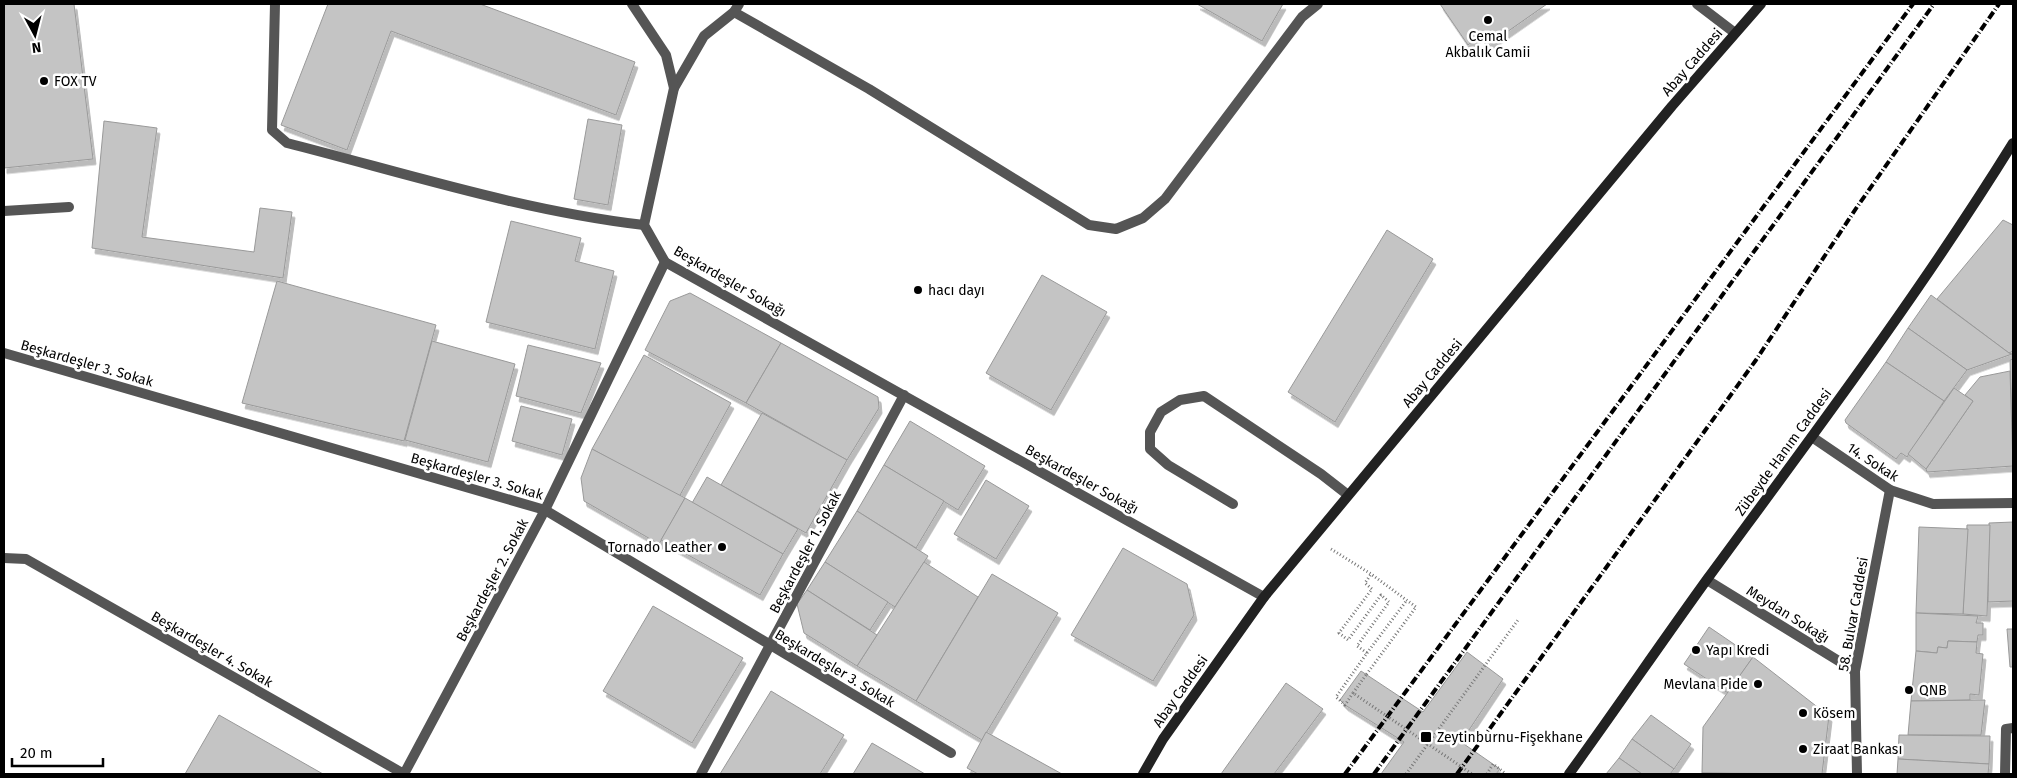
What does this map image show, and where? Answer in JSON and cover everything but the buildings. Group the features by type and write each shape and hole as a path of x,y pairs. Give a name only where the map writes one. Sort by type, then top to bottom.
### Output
{"main road":[{"name":"Abay Caddesi","path":"1143,774 1163,738 1264,597 1672,106 1761,4"},
{"name":"Zübeyde Hanım Caddesi","path":"1569,774 1707,580 1812,437 1964,221 2013,142"}],"street":[{"path":"275,4 272,130 287,143 447,186 600,220 644,225 674,88 704,36 737,8 1089,226 1116,229 1143,218 1166,199 1302,17 1308,4"},
{"path":"632,4 666,55 674,88"},
{"path":"1302,17 1318,4"},
{"path":"1703,6 1735,33"},
{"path":"4,212 69,207"},
{"name":"Beşkardeşler Sokağı","path":"644,225 665,262 1264,597"},
{"name":"Beşkardeşler 2. Sokak","path":"404,774 545,510 665,262"},
{"name":"Beşkardeşler 3. Sokak","path":"4,353 545,510 950,753"},
{"name":"Beşkardeşler 1. Sokak","path":"701,774 904,395"},
{"path":"1233,504 1168,465 1150,449 1150,432 1161,412 1180,400 1204,396 1321,474 1348,495"},
{"name":"14. Sokak","path":"1812,437 1890,490 1933,504 2013,503"},
{"name":"58. Bulvar Caddesi","path":"1856,774 1855,671 1890,490"},
{"name":"Beşkardeşler 4. Sokak","path":"4,558 26,560 404,774"},
{"name":"Meydan Sokağı","path":"1707,580 1855,671"},
{"path":"2006,774 2006,729 2013,728"}],"path":[{"path":"1313,537 1371,574 1407,600 1416,607 1345,705 1336,697 1407,600"},
{"path":"1367,653 1357,646 1389,602 1382,595 1348,640 1339,633 1372,589 1365,583 1371,574"},
{"path":"1406,774 1518,620"},
{"path":"1353,693 1472,774"},
{"path":"1438,730 1449,736"},
{"path":"1487,774 1493,764 1506,774"}],"railway":[{"path":"1345,774 1913,4"},
{"path":"1374,774 1934,4"},
{"path":"1457,774 1756,360 1857,207 1999,4"}],"place":[{"name":"Cemal Akbalık Camii","path":"1488,20"},
{"name":"FOX TV","path":"44,81"},
{"name":"hacı dayı","path":"918,290"},
{"name":"Tornado Leather","path":"722,547"},
{"name":"Yapı Kredi","path":"1696,650"},
{"name":"Mevlana Pide","path":"1758,684"},
{"name":"QNB","path":"1909,690"},
{"name":"Kösem","path":"1803,713"},
{"name":"Zeytinburnu-Fişekhane","path":"1426,737"},
{"name":"Ziraat Bankası","path":"1803,749"}]}
